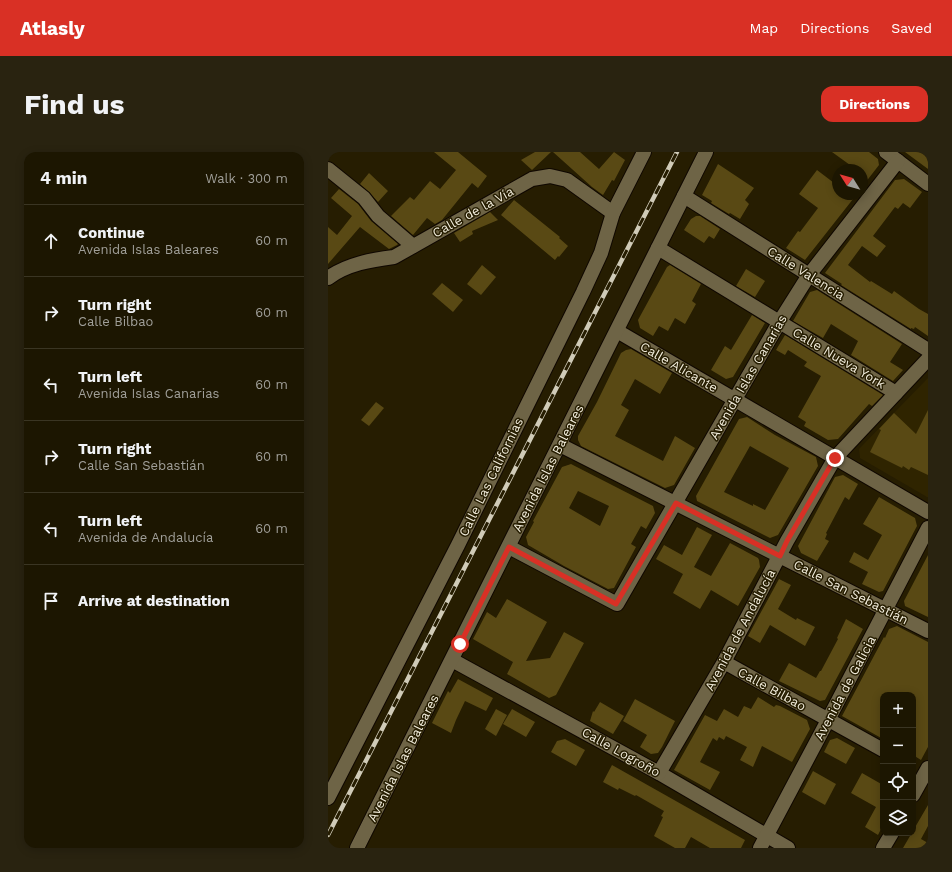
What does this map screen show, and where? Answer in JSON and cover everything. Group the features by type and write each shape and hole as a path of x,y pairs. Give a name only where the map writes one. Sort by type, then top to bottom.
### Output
{"street":[{"name":"Calle Las Californias","path":"328,798 458,545 583,292 601,253 613,213 644,152"},
{"name":"Avenida Islas Baleares","path":"357,848 706,152"},
{"path":"886,152 928,184"},
{"name":"Avenida Islas Canarias","path":"509,547 616,604 676,503 780,321 809,275 898,161"},
{"path":"328,169 364,198 378,216 413,246"},
{"name":"Calle de la Vía","path":"328,278 336,272 370,260 394,257 532,179 550,176 567,180 613,213"},
{"name":"Calle Valencia","path":"684,196 928,350"},
{"name":"Calle Nueva York","path":"658,248 896,393"},
{"name":"Calle Alicante","path":"617,331 928,512"},
{"name":"Avenida de Andalucía","path":"659,773 724,662 787,541 835,458 928,359"},
{"name":"Calle San Sebastián","path":"560,444 928,631"},
{"name":"Avenida de Galicia","path":"760,848 928,528"},
{"name":"Calle Logroño","path":"452,660 659,773 788,848"},
{"name":"Calle Bilbao","path":"724,662 880,748"},
{"path":"916,786 922,769"},
{"path":"883,848 890,836"}],"shaded area":[{"path":"928,378 927,497 860,458 859,449"}],"building":[{"path":"434,152 458,152 487,176 478,188 472,183 442,220 435,224 427,218 413,235 391,216 410,197 414,200 430,181 440,189 456,170"},
{"path":"535,152 551,152 532,170 521,160"},
{"path":"553,152 580,152 599,169 614,152 625,160 614,181 612,180 603,195"},
{"path":"832,152 869,152 878,159 879,165 868,179 868,164 849,164"},
{"path":"905,152 928,152 928,169"},
{"path":"718,164 754,188 745,200 749,204 740,219 711,203 712,201 702,195"},
{"path":"817,170 832,181 832,200 852,200 805,260 786,248 798,231 800,232 818,208 799,194"},
{"path":"369,173 388,191 378,202 360,184"},
{"path":"904,179 922,192 910,208 903,203 898,209 895,207 873,236 886,246 877,257 862,246 848,265 870,282 871,281 892,294 894,291 928,314 928,336 915,327 914,329 911,329 841,285 842,284 825,273 895,180"},
{"path":"339,189 358,204 371,221 398,244 389,249 360,227 328,264 328,227 337,235 352,216 331,198"},
{"path":"514,200 560,237 559,238 568,246 555,260 501,215"},
{"path":"490,212 498,220 472,231 473,234 460,242 454,233"},
{"path":"696,216 700,216 720,229 714,239 709,236 704,243 684,230 691,219"},
{"path":"482,265 496,277 481,295 467,284"},
{"path":"670,265 701,284 692,301 696,304 685,324 675,318 668,331 659,326 653,336 640,328 638,320 667,267"},
{"path":"746,269 765,281 755,297 736,286"},
{"path":"442,283 463,300 453,312 432,294"},
{"path":"817,290 902,344 890,362 903,370 893,381 851,355 858,341 831,324 823,338 793,321 810,292"},
{"path":"752,315 765,323 733,377 726,379 711,370 725,346 731,350"},
{"path":"785,335 883,395 872,406 869,404 838,439 828,440 804,426 806,422 798,417 821,376 804,366 807,362 788,350 785,355 776,350"},
{"path":"631,349 672,373 660,394 635,379 621,405 629,410 615,436 663,461 675,436 695,448 674,485 665,488 581,446 578,440 578,436 597,402 621,353"},
{"path":"376,402 384,408 369,426 361,420"},
{"path":"928,410 928,475 911,467 909,470 903,466 902,468 870,452 881,430 879,429 894,413 916,434"},
{"path":"747,417 775,435 816,457 818,466 778,535 770,538 697,501 696,496 739,419","holes":["750,446 789,468 765,510 724,492"]},
{"path":"571,464 653,506 655,513 646,529 641,526 631,544 636,547 614,588 608,589 528,545 526,537 562,467","holes":["578,491 609,506 600,526 569,508"]},
{"path":"843,475 858,484 849,500 845,497 826,533 825,539 829,541 817,561 801,553 798,546 835,477"},
{"path":"879,497 915,518 917,526 883,591 879,592 862,584 868,572 849,562 854,552 868,560 882,535 863,524"},
{"path":"697,527 712,535 694,567 711,576 730,543 758,558 760,567 738,606 711,590 700,609 673,593 683,574 656,559 664,545 682,555"},
{"path":"928,555 928,617 905,606 904,601"},
{"path":"779,579 791,585 778,609 796,620 797,618 815,627 805,646 770,625 760,643 748,636"},
{"path":"507,599 547,622 526,661 550,658 564,632 584,643 556,695 549,698 507,674 513,662 473,639 487,612 496,618"},
{"path":"846,619 863,629 825,700 820,701 779,681 789,663 816,678 838,639 837,638"},
{"path":"897,626 928,642 928,747 921,760 916,757 916,692 880,692 880,737 842,716 889,629"},
{"path":"458,679 493,698 486,711 465,701 451,733 432,723 448,691 450,693"},
{"path":"758,697 774,707 776,705 780,706 807,720 810,729 792,762 762,746 753,767 740,760 747,747 726,736 724,740 719,737 717,741 713,738 700,762 720,772 710,790 674,770 705,715 717,721 724,709 738,717 744,706 751,709"},
{"path":"635,699 675,721 658,753 651,754 640,747 647,735 623,721"},
{"path":"600,702 624,716 613,734 590,721 593,711 594,712"},
{"path":"496,709 507,715 496,736 485,729"},
{"path":"512,709 535,722 526,737 503,724"},
{"path":"837,738 855,748 846,764 824,752 830,740"},
{"path":"565,739 585,750 576,766 551,752 557,741"},
{"path":"612,765 745,840 741,848 710,848 691,837 685,848 675,848 654,836 663,817 661,816 664,811 636,795 635,796 619,788 618,790 603,782"},
{"path":"813,771 836,784 825,805 802,792"},
{"path":"862,773 880,783 880,831 878,835 865,827 876,807 851,793"},
{"path":"928,805 928,826 921,839 928,843 928,848 903,848 910,836 916,836 916,826"}],"railway":[{"path":"328,835 677,152"}],"route":[{"path":"460,644 509,547 616,604 676,503 780,556 787,541 835,458"}]}
